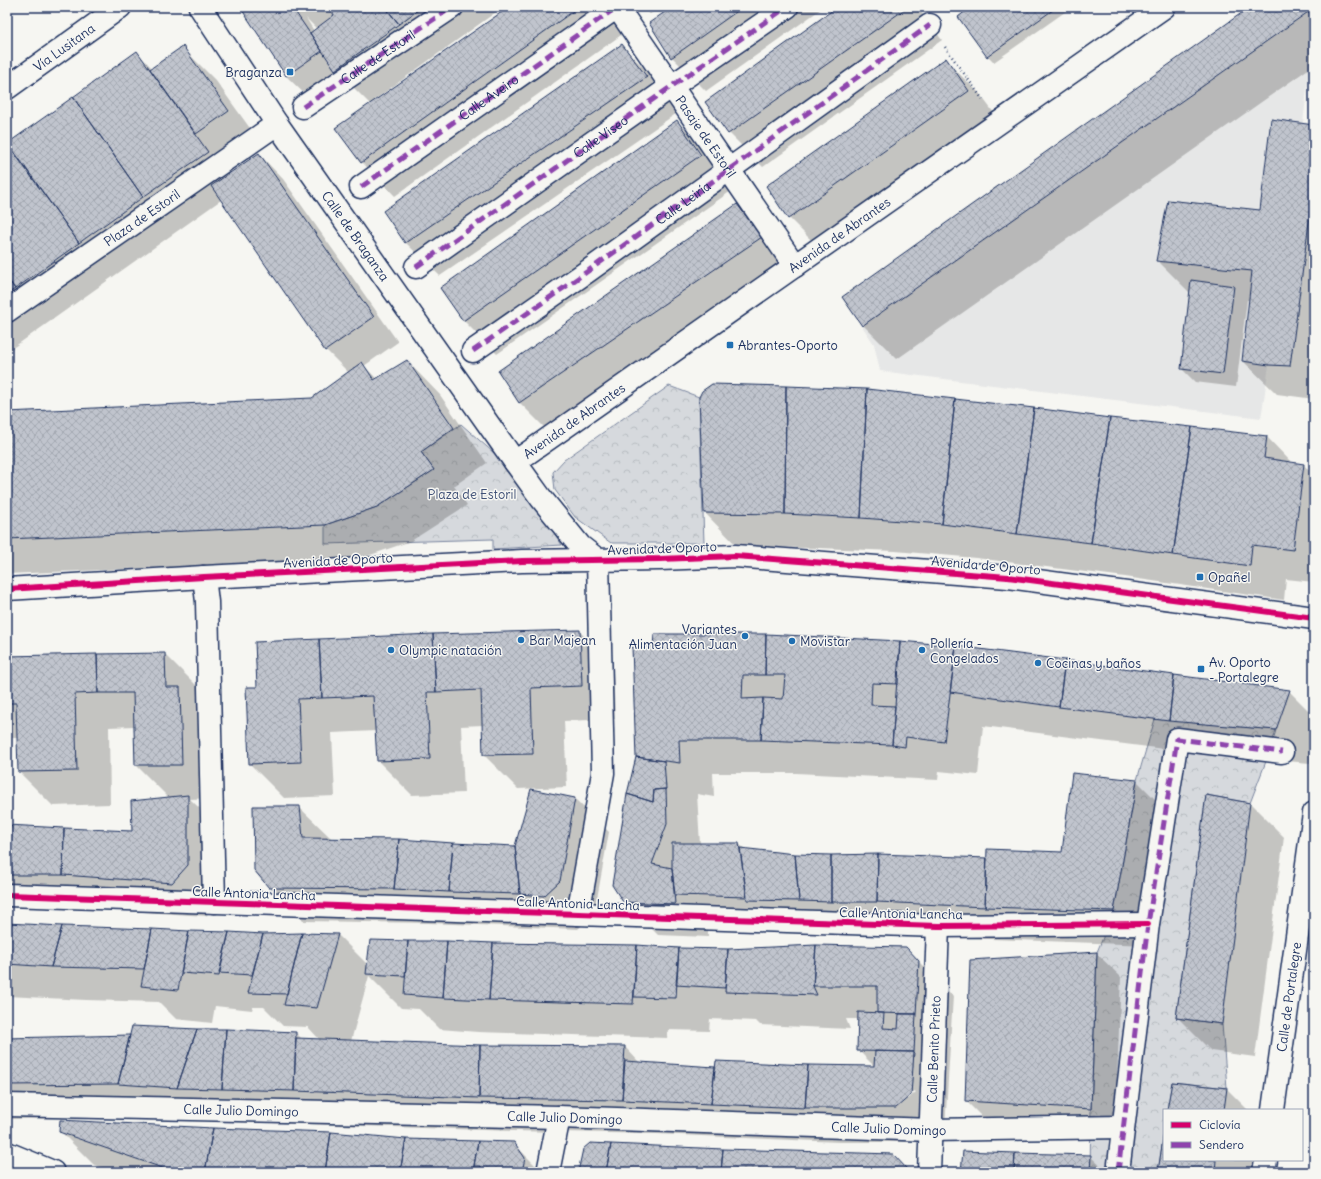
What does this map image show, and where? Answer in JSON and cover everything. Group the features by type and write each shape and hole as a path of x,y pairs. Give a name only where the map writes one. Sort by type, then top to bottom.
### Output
{"street":[{"name":"Vía Lusitana","path":"7,88 120,7"},
{"name":"Calle de Braganza","path":"200,7 277,124 515,462"},
{"name":"Calle de Estoril","path":"303,107 452,7"},
{"name":"Pasaje de Estoril","path":"617,7 730,169 795,266"},
{"name":"Calle Aveiro","path":"361,187 617,7"},
{"name":"Calle Viseo","path":"416,267 672,86 787,7"},
{"name":"Avenida de Abrantes","path":"515,462 1164,7"},
{"name":"Calle Leiría","path":"473,351 588,271 930,25"},
{"name":"Plaza de Estoril","path":"7,311 277,124"},
{"name":"Avenida de Oporto","path":"515,462 541,498 580,546 598,560"},
{"name":"Avenida de Oporto","path":"7,589 204,577 522,561 735,556 1008,576 1314,618"},
{"path":"578,914 603,773 598,560"},
{"path":"204,577 207,602 214,902"},
{"path":"1118,1172 1148,924 1177,739 1282,752"},
{"name":"Calle de Portalegre","path":"1273,1109 1314,813"},
{"name":"Calle Antonia Lancha","path":"7,895 938,926 1148,924"},
{"name":"Calle Benito Prieto","path":"929,1172 932,1130 938,926"},
{"name":"Calle Julio Domingo","path":"7,1106 559,1117 932,1130 1123,1127"},
{"path":"548,1172 559,1117"},
{"path":"7,1153 53,1172"},
{"path":"1264,1172 1266,1161"}],"path":[{"path":"930,25 999,124"}],"shaded area":[{"path":"1311,10 1314,13 1314,31 1303,123 1314,125 1314,184 1290,366 1269,366 1261,418 880,371 874,344 862,326"}],"green space":[{"path":"669,386 699,397 704,543 611,543 575,517 555,490 553,472 564,460"},
{"name":"Plaza de Estoril","path":"461,424 512,469 562,545 493,549 493,539 325,544 325,525 377,507 434,470 421,452"},
{"path":"1155,719 1276,730 1270,751 1250,803 1206,795 1176,1018 1222,1024 1227,1088 1172,1082 1167,1109 1163,1109 1163,1139 1158,1172 1090,1172 1097,952 1114,911 1137,780"}],"building":[{"path":"240,7 292,7 322,51 286,76"},
{"path":"329,7 385,7 399,24 335,70 310,33 334,15"},
{"path":"385,7 422,7 399,24"},
{"path":"509,7 579,7 361,163 335,128"},
{"path":"672,7 743,7 671,58 649,23"},
{"path":"837,7 908,7 728,134 705,102"},
{"path":"971,7 1057,7 987,57 958,17"},
{"path":"1250,7 1314,7 1314,13 1311,10 862,326 842,297"},
{"path":"622,44 647,77 405,243 383,211"},
{"path":"183,46 229,111 196,134 150,69"},
{"path":"137,51 208,152 143,197 73,97"},
{"path":"946,58 969,91 788,219 766,186"},
{"path":"73,97 143,197 79,243 8,143"},
{"path":"1271,119 1314,125 1314,184 1290,366 1242,361 1252,271 1156,261 1168,200 1260,210"},
{"path":"677,120 701,155 463,321 440,288"},
{"path":"7,143 79,243 15,289 7,278"},
{"path":"259,153 374,317 325,351 211,186"},
{"path":"737,204 762,237 519,403 498,371"},
{"path":"7,278 15,289 7,294"},
{"path":"1191,280 1234,286 1223,374 1181,369"},
{"path":"407,360 454,428 421,452 434,470 377,507 325,525 7,539 7,412 312,398 362,362 374,380"},
{"path":"712,384 786,386 785,514 704,513 699,397 702,391"},
{"path":"786,386 867,389 861,518 785,514"},
{"path":"867,389 955,399 942,524 861,518"},
{"path":"955,399 1034,408 1017,534 942,524"},
{"path":"1034,408 1110,418 1091,543 1017,534"},
{"path":"1110,418 1192,427 1173,555 1091,543"},
{"path":"1192,427 1267,436 1264,458 1304,464 1293,550 1252,545 1250,566 1173,555"},
{"path":"580,630 582,686 531,688 533,754 483,755 481,690 436,692 433,634"},
{"path":"433,634 436,692 427,692 430,759 377,761 373,696 322,698 319,639"},
{"path":"654,634 766,634 765,675 743,675 742,699 763,698 761,740 679,740 680,763 636,757 632,647 653,647"},
{"path":"766,634 900,641 898,684 872,683 871,705 895,706 892,745 761,740 763,698 783,699 785,675 765,675"},
{"path":"319,639 322,698 298,699 301,762 249,764 246,687 257,687 255,642"},
{"path":"900,641 956,646 944,742 906,737 905,747 892,745"},
{"path":"956,646 1065,660 1059,707 950,692"},
{"path":"165,653 166,687 180,687 182,765 135,765 133,693 98,693 97,654"},
{"path":"97,654 98,693 75,694 77,771 18,772 16,703 7,703 7,656"},
{"path":"1065,660 1174,675 1169,721 1059,707"},
{"path":"1174,675 1290,690 1276,730 1169,721"},
{"path":"636,757 664,761 666,789 654,790 653,802 627,794"},
{"path":"1072,773 1137,780 1114,911 985,907 987,849 1062,852"},
{"path":"531,789 575,798 560,881 544,896 520,894 515,846"},
{"path":"666,789 667,824 652,864 672,868 675,904 623,902 612,885 627,794 653,802 654,790"},
{"path":"188,795 188,865 172,883 63,875 64,828 132,831 131,801"},
{"path":"1206,795 1250,803 1222,1024 1176,1018"},
{"path":"253,806 300,806 303,838 399,839 394,889 269,888 254,870"},
{"path":"7,825 64,828 63,875 7,875"},
{"path":"399,839 453,843 449,892 394,889"},
{"path":"453,843 515,846 520,894 449,892"},
{"path":"672,843 739,843 747,897 675,895 672,868"},
{"path":"740,848 795,854 799,901 747,900"},
{"path":"795,854 831,855 831,902 799,901"},
{"path":"878,854 987,858 985,907 877,902"},
{"path":"878,854 877,902 831,902 831,855"},
{"path":"7,923 62,926 51,967 7,964"},
{"path":"62,926 152,929 144,969 51,967"},
{"path":"152,929 189,931 178,990 141,986"},
{"path":"189,931 229,932 219,976 181,973"},
{"path":"229,932 263,934 252,975 219,973"},
{"path":"302,933 338,934 317,1008 284,1005"},
{"path":"302,933 287,994 248,993 263,934"},
{"path":"370,940 408,941 405,976 366,974"},
{"path":"408,941 447,941 443,998 404,995"},
{"path":"447,941 493,943 489,1000 443,998"},
{"path":"493,943 637,945 633,1004 489,1000"},
{"path":"637,945 679,948 676,998 634,997"},
{"path":"816,945 906,947 919,961 916,1014 877,1013 877,986 813,986"},
{"path":"816,945 813,986 817,995 725,992 728,949"},
{"path":"679,948 728,949 725,988 676,985"},
{"path":"1097,952 1091,1109 965,1101 970,960"},
{"path":"858,1012 884,1013 883,1028 898,1029 899,1014 916,1014 914,1052 857,1051"},
{"path":"132,1026 197,1029 177,1088 118,1084"},
{"path":"197,1029 226,1029 222,1089 177,1088"},
{"path":"226,1029 296,1032 294,1091 222,1089"},
{"path":"130,1035 118,1084 7,1085 7,1038"},
{"path":"296,1038 480,1045 479,1098 294,1091"},
{"path":"480,1045 625,1046 622,1100 479,1098"},
{"path":"875,1051 914,1052 911,1095 896,1108 805,1108 808,1065 874,1066"},
{"path":"625,1061 715,1067 711,1104 622,1100"},
{"path":"716,1061 808,1065 805,1108 711,1104"},
{"path":"1172,1082 1227,1088 1224,1109 1167,1109"},
{"path":"60,1120 213,1128 205,1172 174,1172 59,1132"},
{"path":"213,1128 331,1132 325,1172 205,1172"},
{"path":"331,1132 406,1139 400,1172 325,1172"},
{"path":"406,1139 478,1141 473,1172 400,1172"},
{"path":"1163,1139 1163,1161 1216,1161 1215,1172 1158,1172"},
{"path":"478,1141 514,1142 525,1158 522,1172 480,1172 481,1166 474,1166"},
{"path":"590,1143 611,1144 606,1172 578,1172 583,1149"},
{"path":"611,1144 723,1149 721,1172 606,1172"},
{"path":"723,1149 893,1154 907,1169 907,1172 721,1172"},
{"path":"963,1151 1015,1153 1014,1172 961,1172"},
{"path":"1015,1153 1091,1155 1090,1172 1014,1172"}],"marked path":[{"path":"303,107 452,7"},
{"path":"361,187 617,7"},
{"path":"416,267 672,86 787,7"},
{"path":"473,351 588,271 930,25"},
{"path":"1118,1172 1148,924 1177,739 1282,752"}],"cycle path":[{"path":"7,589 204,577 522,561 660,559 735,556 1008,577 1314,618"},
{"path":"7,895 938,926 1148,924"}],"place":[{"name":"Braganza","path":"290,72"},
{"name":"Abrantes-Oporto","path":"730,345"},
{"name":"Opañel","path":"1200,577"},
{"name":"Variantes Alimentación Juan","path":"745,636"},
{"name":"Bar Majean","path":"521,640"},
{"name":"Movistar","path":"792,641"},
{"name":"Olympic natación","path":"391,650"},
{"name":"Pollería - Congelados","path":"922,650"},
{"name":"Cocinas y baños","path":"1038,663"},
{"name":"Av. Oporto - Portalegre","path":"1201,669"}]}
